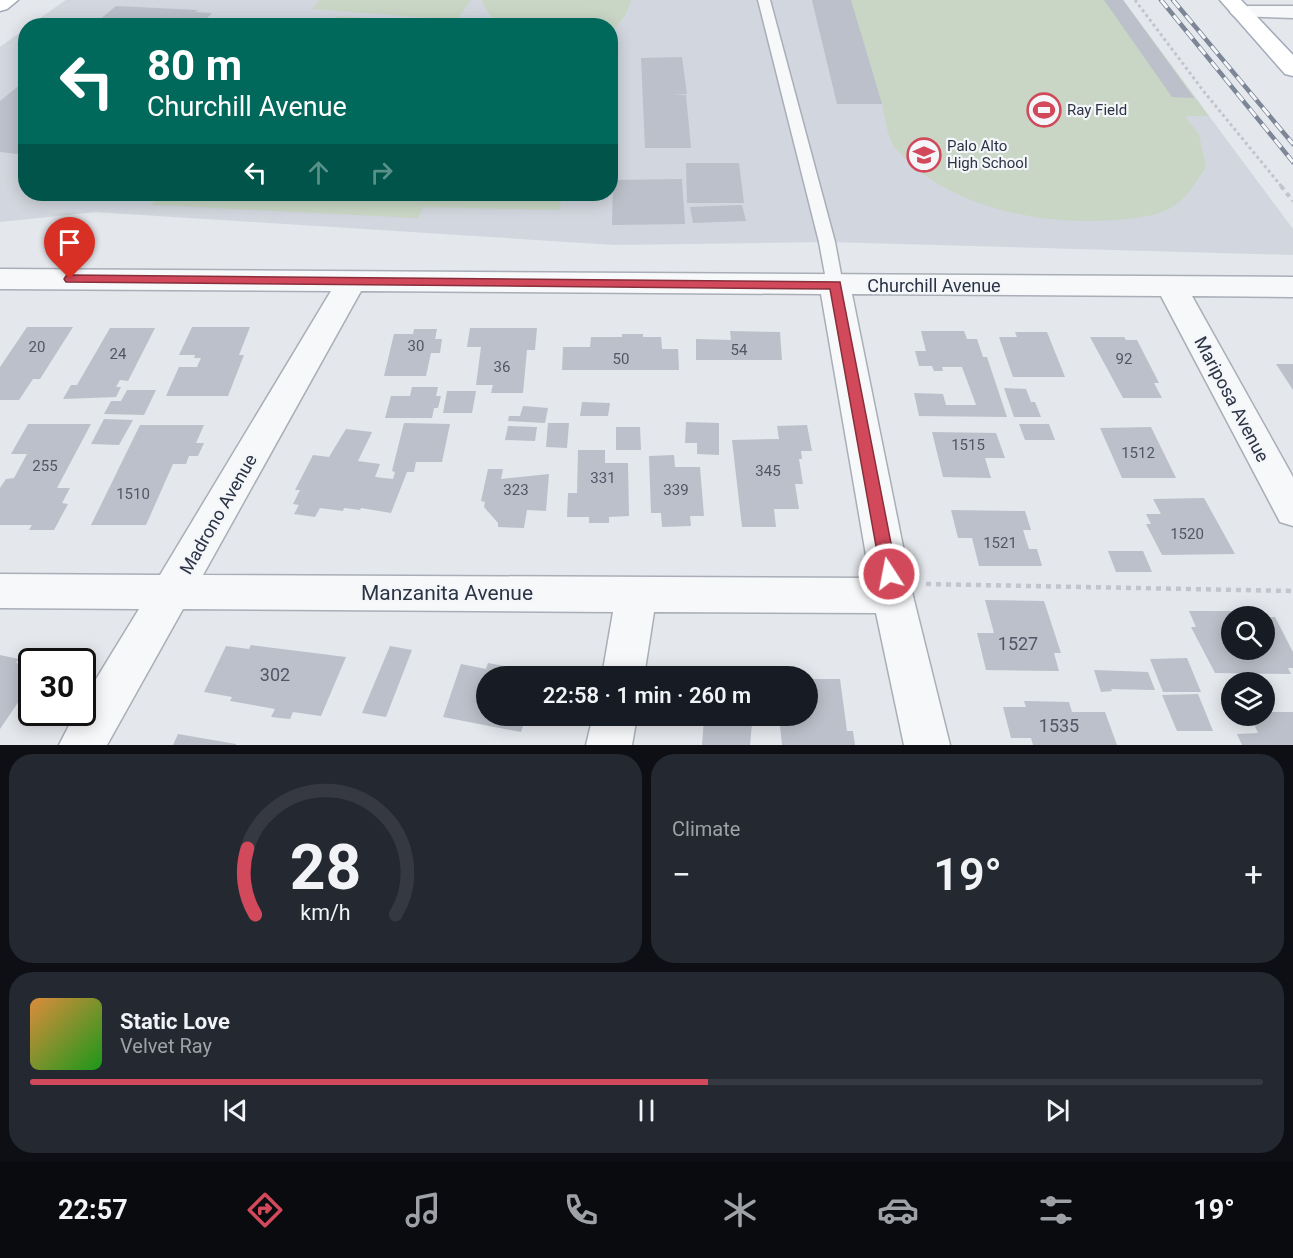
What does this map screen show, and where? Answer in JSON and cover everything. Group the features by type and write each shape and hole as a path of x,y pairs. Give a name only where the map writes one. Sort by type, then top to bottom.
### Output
{"main road":[{"path":"0,5 8,0"},
{"path":"1236,6 1293,69"}],"street":[{"path":"1236,6 1293,12"},
{"name":"Churchill Avenue","path":"0,279 1293,287"},
{"name":"Madrono Avenue","path":"82,745 351,281"},
{"path":"835,285 893,596 927,745"},
{"name":"Mariposa Avenue","path":"1171,286 1293,511"},
{"name":"Manzanita Avenue","path":"0,591 893,596"},
{"path":"625,666 636,594"},
{"path":"609,745 613,726"}],"lane":[{"path":"764,0 827,242 835,285"}],"path":[{"path":"1135,0 1212,102 1293,201"},
{"path":"893,596 910,583 1293,591"}],"shaded area":[{"name":"Palo Alto High School","path":"66,0 1123,0 1293,229 1293,255 827,242 615,245 96,212 0,222 0,47 18,34 18,201 618,201 618,18 40,18"}],"green space":[{"path":"320,0 471,0 458,18 312,9"},
{"path":"482,0 631,0 626,14 618,25 618,18 494,18 486,10"},
{"name":"Ray Field","path":"812,0 1123,0 1209,116 1185,116 1199,135 1206,167 1188,193 1174,206 1157,214 1126,219 1098,221 1040,218 982,204 954,193 930,178 896,150 888,133 882,104 837,104"},
{"path":"338,16 364,18 336,18"},
{"path":"155,201 561,201 560,210 423,207 418,218 151,205"}],"building":[{"path":"812,0 851,0 882,104 837,104"},
{"path":"1104,0 1123,0 1194,98 1172,97"},
{"path":"116,6 198,10 195,12 212,13 207,18 102,18"},
{"path":"682,57 687,94 673,95 686,95 691,148 645,148 641,58"},
{"path":"18,86 18,154 0,152 0,101"},
{"path":"686,163 739,163 744,203 687,203"},
{"path":"682,179 685,224 612,225 613,201 618,201 618,180"},
{"path":"742,205 746,221 693,223 690,207"},
{"path":"27,327 73,327 40,379 33,379 19,400 0,400 0,367"},
{"path":"192,327 250,327 239,355 244,355 228,396 166,396 179,367 197,367 201,358 194,358 195,355 179,355"},
{"path":"110,328 155,328 128,381 120,380 116,387 121,387 116,397 63,399 71,385 77,385"},
{"path":"470,328 537,328 535,350 527,350 523,393 491,393 493,385 476,385 481,347 467,347"},
{"path":"414,329 437,329 435,339 442,339 440,353 431,353 426,376 384,376 394,334 413,334"},
{"path":"730,331 780,332 782,360 696,360 696,339 731,340"},
{"path":"921,331 964,331 967,339 977,339 983,357 987,357 1007,417 919,416 914,393 943,394 946,405 976,405 962,367 942,367 943,371 934,371 932,366 919,366 915,351 926,351"},
{"path":"1015,332 1047,332 1065,377 1013,377 999,337 1017,337"},
{"path":"622,334 661,337 662,349 678,349 679,370 562,370 563,347 590,347 591,337 622,337"},
{"path":"1090,337 1124,337 1126,340 1137,340 1159,383 1154,383 1162,398 1123,398"},
{"path":"1276,364 1293,364 1293,390"},
{"path":"412,387 438,387 436,396 441,396 438,408 434,408 432,418 385,418 391,396 410,396"},
{"path":"1004,388 1026,389 1041,417 1014,417"},
{"path":"127,390 156,390 144,415 104,414 111,401 121,401"},
{"path":"447,391 476,391 472,413 443,413"},
{"path":"582,402 610,403 608,416 580,416"},
{"path":"523,406 548,408 545,423 508,421 509,416 520,416"},
{"path":"104,419 133,420 119,445 91,444"},
{"path":"686,422 719,423 719,455 697,454 697,443 685,443"},
{"path":"404,423 450,424 442,462 416,462 414,472 407,472 391,513 361,508 360,510 344,508 343,511 320,508 315,517 294,514 299,505 293,504 300,490 295,490 313,455 329,457 346,429 372,432 358,461 380,464 375,477 393,479 395,472 392,471"},
{"path":"548,423 569,423 567,448 546,447"},
{"path":"28,424 91,424 57,488 70,488 62,503 68,504 54,530 29,530 32,525 0,525 0,488 6,479 14,478 27,454 11,454"},
{"path":"1019,424 1049,424 1055,440 1025,440"},
{"path":"140,425 204,425 196,443 204,443 198,456 189,456 186,464 173,464 146,525 91,525"},
{"path":"807,425 812,451 801,451 802,459 799,459 803,484 795,484 799,509 774,509 776,527 742,527 732,440 779,439 777,426"},
{"path":"508,426 537,427 535,441 505,440"},
{"path":"616,427 640,427 641,450 616,450"},
{"path":"1151,427 1176,478 1122,478 1100,428"},
{"path":"932,432 996,433 1005,458 985,458 991,478 943,477"},
{"path":"578,450 605,450 605,463 628,463 629,516 609,517 609,523 589,523 589,517 567,517 568,493 577,493"},
{"path":"674,455 675,467 700,467 704,516 690,516 691,526 662,527 661,513 651,513 649,456"},
{"path":"488,469 503,469 501,479 549,474 546,511 527,510 524,528 498,527 498,523 484,507 485,502 481,501"},
{"path":"1204,498 1235,554 1162,555 1146,524 1151,524 1146,514 1161,514 1153,499"},
{"path":"951,510 1025,511 1031,530 1023,530 1029,549 1037,549 1042,566 979,566 972,538 958,538"},
{"path":"1108,551 1143,551 1152,572 1116,572"},
{"path":"985,600 1044,601 1061,653 1054,653 1059,671 986,670 977,633 994,633"},
{"path":"1189,611 1221,611 1221,660 1275,660 1275,617 1293,652 1293,668 1288,668 1291,674 1215,673 1191,627 1196,627"},
{"path":"251,645 346,657 321,716 293,712 290,719 271,717 275,709 230,701 232,697 204,692 226,646 249,649"},
{"path":"390,646 412,650 386,717 362,713"},
{"path":"0,655 18,659 16,663 18,663 18,703 0,729"},
{"path":"1187,658 1201,692 1163,692 1150,659"},
{"path":"488,663 505,666 487,666"},
{"path":"461,664 476,667 476,723 443,717"},
{"path":"1094,670 1148,672 1155,690 1111,689 1112,691 1101,692"},
{"path":"818,679 840,679 847,731 853,731 855,745 782,745 780,726 818,726"},
{"path":"1198,694 1213,731 1177,731 1162,695"},
{"path":"1024,701 1069,702 1072,712 1105,712 1117,745 1033,745 1031,738 1011,738 1003,707 1026,707"},
{"path":"1275,712 1293,712 1293,745 1242,745 1237,734 1258,733 1255,726 1275,726"},
{"path":"490,726 523,726 521,732"},
{"path":"703,726 752,726 750,745 702,745"},
{"path":"178,734 236,744 236,745 173,745"}],"railway":[{"path":"1161,0 1293,162"},
{"path":"1173,0 1293,144"}],"place":[{"name":"Ray Field","path":"1044,110"},
{"name":"Palo Alto High School","path":"924,155"}],"route":[{"path":"70,279 835,285 889,574"}]}
